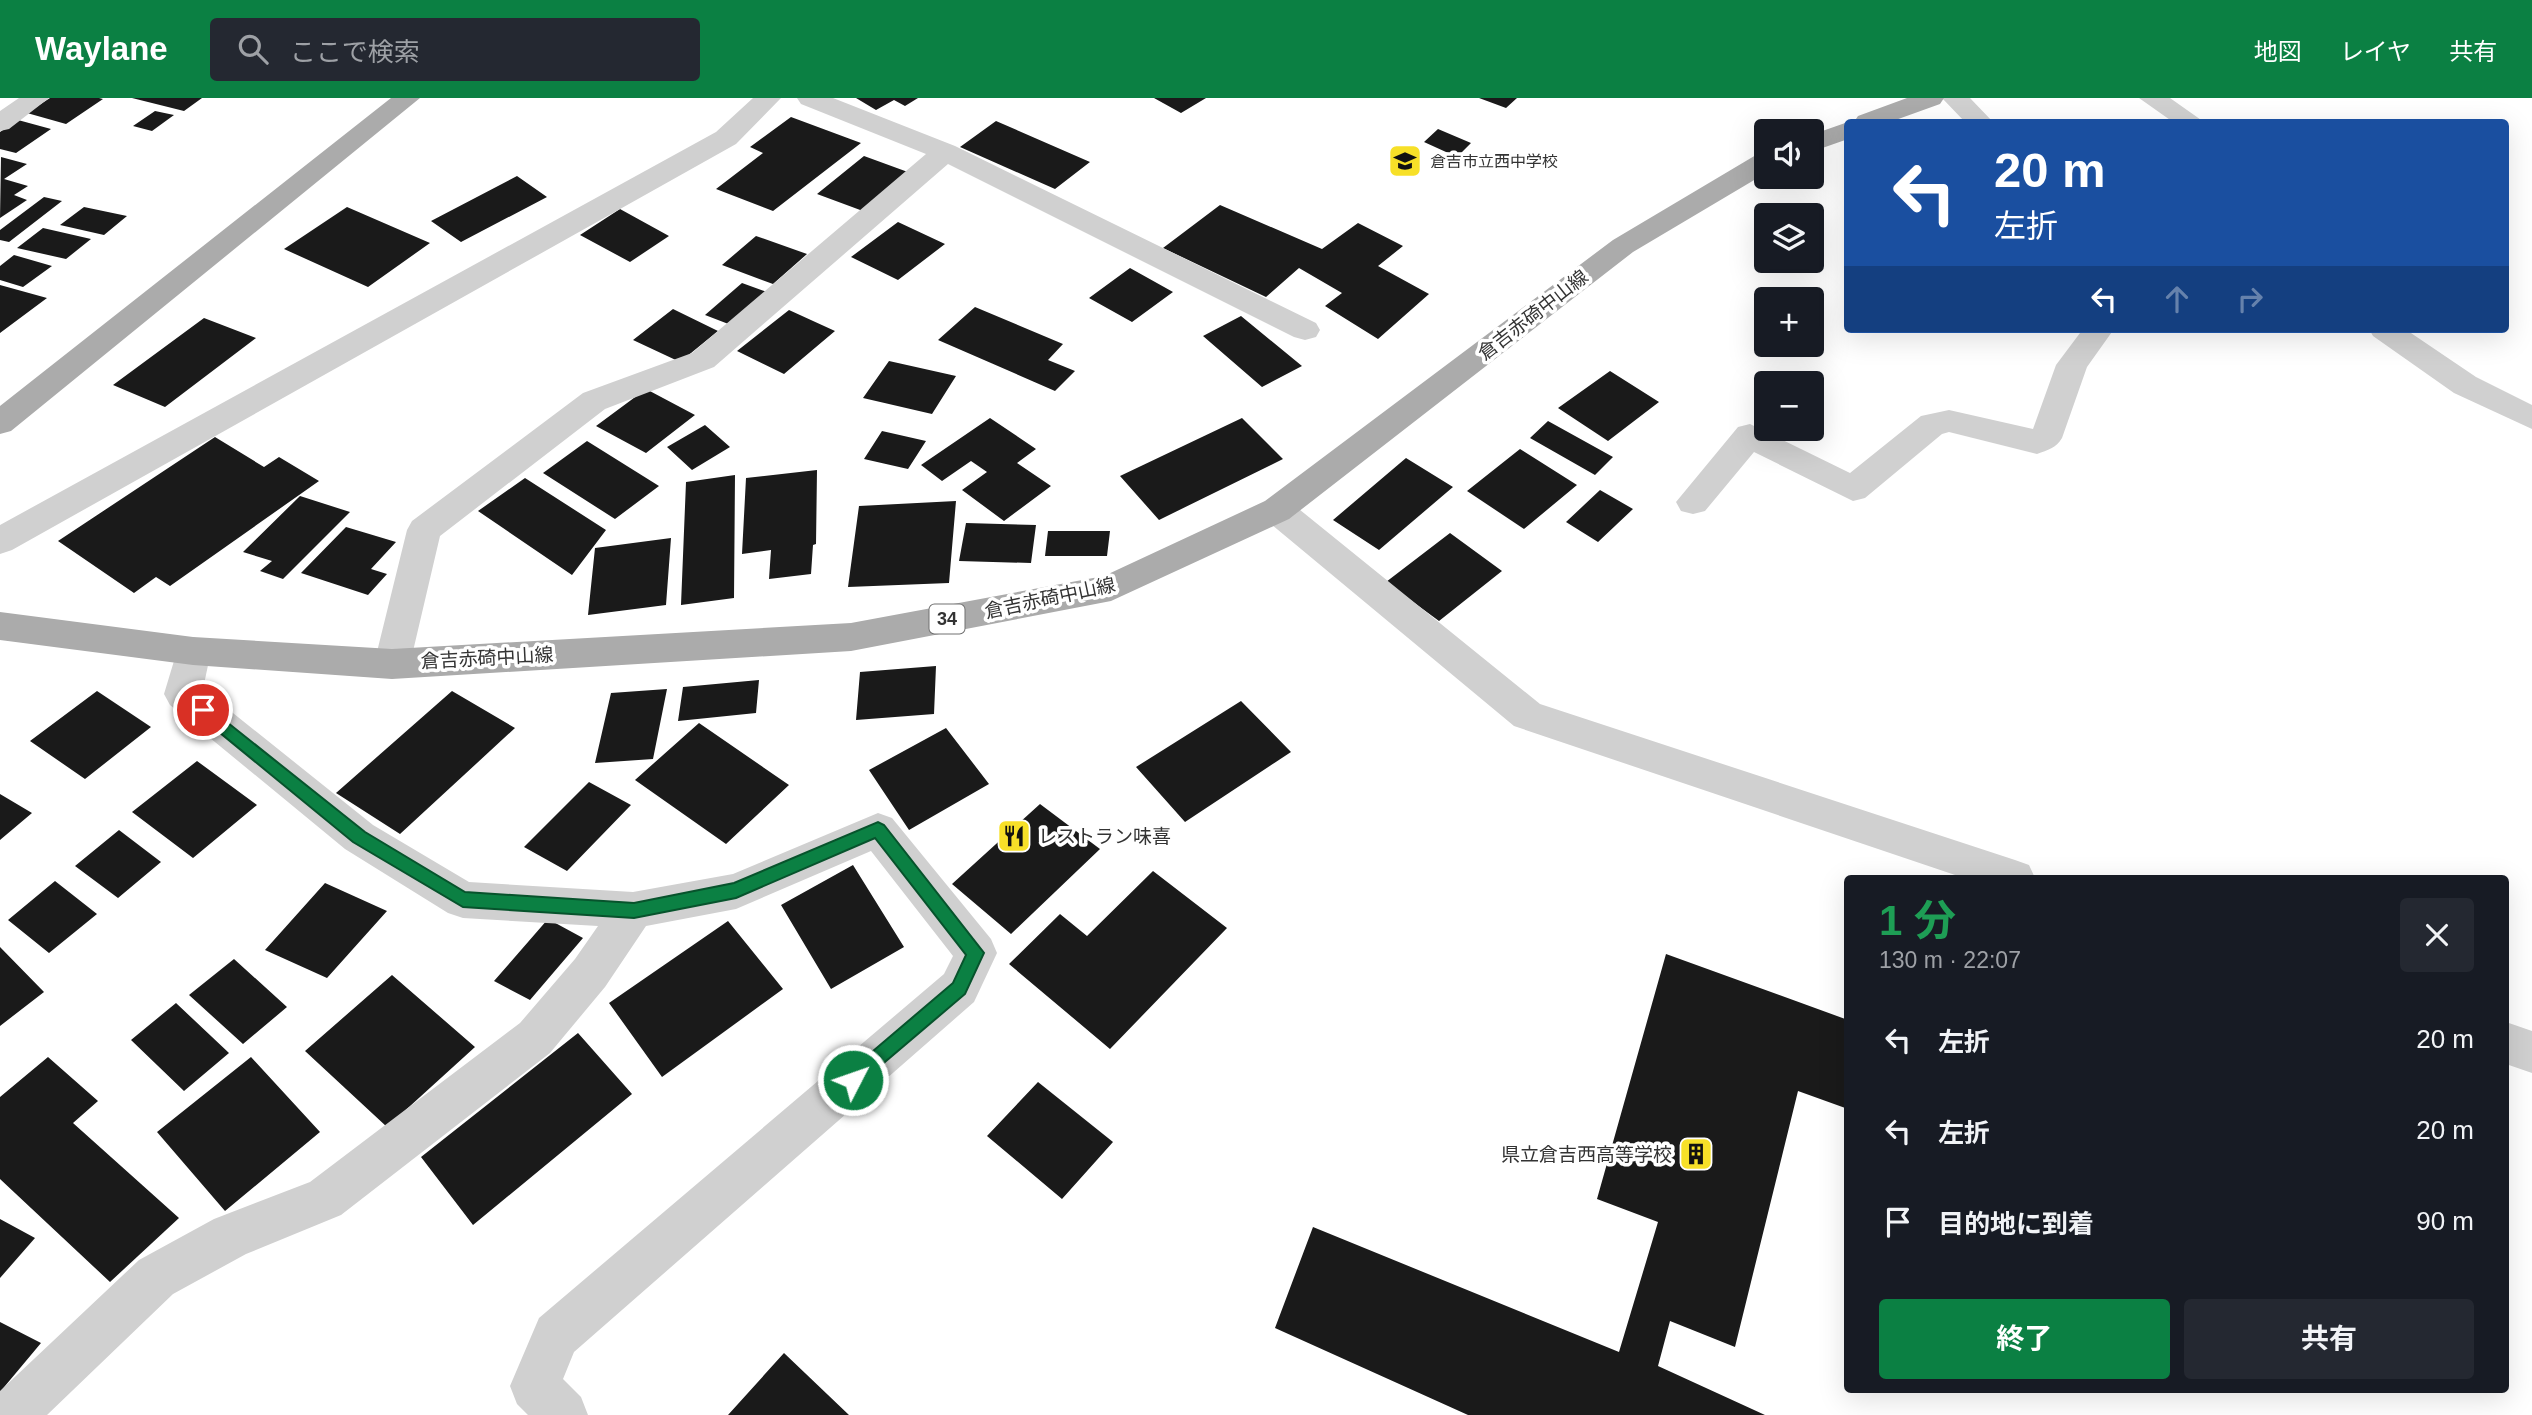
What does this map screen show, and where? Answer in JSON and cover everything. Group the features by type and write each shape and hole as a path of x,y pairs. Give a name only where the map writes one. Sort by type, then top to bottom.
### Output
{"main road":[{"path":"0,423 407,98"},
{"path":"1875,119 1931,98"},
{"path":"1824,139 1844,132"},
{"name":"倉吉赤碕中山線","path":"0,626 193,651 392,664 851,637 1111,588 1277,510 1623,246 1754,168"}],"street":[{"path":"0,541 726,138 768,98"},
{"path":"810,98 945,152 1305,330"},
{"path":"1955,98 1977,119"},
{"path":"2152,98 2186,119"},
{"path":"392,664 424,530 594,401 703,360 945,152"},
{"path":"1693,502 1750,435 1853,489 1932,424 1949,421 2037,442 2046,438 2072,365 2096,333"},
{"path":"2390,333 2465,385 2532,418"},
{"path":"1277,510 1527,715 2006,875"},
{"path":"193,651 183,694 359,837 463,900 634,910 736,891 878,830 976,953 959,988 556,1335 535,1386 563,1415"},
{"path":"11,1415 156,1277 231,1236 325,1199 535,1038 590,973 634,910"},
{"path":"2509,1044 2532,1052"}],"building":[{"path":"50,98 103,99 66,124 27,113"},
{"path":"132,98 202,98 184,111"},
{"path":"856,98 918,98 905,106 894,100 876,110"},
{"path":"1154,98 1206,98 1181,113"},
{"path":"1479,98 1517,98 1506,108"},
{"path":"155,111 174,115 152,131 133,126"},
{"path":"791,117 861,143 773,211 716,189 763,153 750,147"},
{"path":"18,120 51,129 16,153 0,149 0,132"},
{"path":"996,121 1090,162 1055,189 960,147"},
{"path":"1438,129 1471,143 1457,157 1424,142"},
{"path":"864,156 916,175 871,214 817,194"},
{"path":"1,157 27,164 4,179 28,186 14,195 27,200 0,218"},
{"path":"517,176 547,197 461,242 431,221"},
{"path":"44,197 62,201 9,242 0,240 0,230"},
{"path":"1220,205 1322,249 1358,223 1403,246 1378,266 1429,294 1378,339 1325,306 1342,293 1299,268 1266,297 1163,248"},
{"path":"84,207 127,216 104,235 60,225"},
{"path":"347,207 430,243 368,287 284,249"},
{"path":"620,209 669,236 630,262 580,235"},
{"path":"898,222 945,244 898,280 851,257"},
{"path":"43,228 91,239 66,259 17,248"},
{"path":"756,236 807,254 773,284 722,265"},
{"path":"14,255 52,266 23,287 0,280 0,266"},
{"path":"1130,268 1173,292 1132,322 1089,298"},
{"path":"742,283 767,292 731,325 705,315"},
{"path":"0,285 47,298 0,333"},
{"path":"975,307 1063,344 1048,360 1075,371 1055,391 938,340"},
{"path":"673,309 718,331 680,362 633,340"},
{"path":"789,310 835,331 784,374 737,351"},
{"path":"1241,316 1302,366 1262,387 1203,336"},
{"path":"204,318 256,338 165,407 113,385"},
{"path":"889,361 956,376 932,414 863,398"},
{"path":"1610,371 1659,402 1608,441 1558,408"},
{"path":"646,389 695,415 646,453 596,426"},
{"path":"990,418 1036,449 1017,463 1051,486 1004,521 962,490 987,472 971,461 942,481 921,465"},
{"path":"1242,418 1283,459 1159,520 1120,476"},
{"path":"1548,421 1613,457 1595,475 1530,438"},
{"path":"705,425 730,447 692,470 667,447"},
{"path":"882,431 926,441 908,469 864,459"},
{"path":"215,437 264,467 279,457 319,481 170,586 156,577 134,593 58,541"},
{"path":"587,441 659,486 615,519 543,473"},
{"path":"1520,449 1577,485 1524,529 1467,491"},
{"path":"1406,458 1453,487 1379,550 1333,520"},
{"path":"817,470 816,544 813,545 811,574 769,579 771,550 742,554 746,478"},
{"path":"735,475 734,598 681,605 686,482"},
{"path":"525,478 606,530 572,575 478,511"},
{"path":"1600,490 1633,509 1598,542 1566,522"},
{"path":"300,496 350,512 283,579 260,571 272,561 243,552"},
{"path":"956,501 949,583 848,587 859,506"},
{"path":"966,523 1036,525 1031,563 959,561"},
{"path":"346,527 396,542 371,569 387,574 368,595 301,573"},
{"path":"1048,531 1110,531 1107,556 1045,556"},
{"path":"1450,533 1502,571 1439,621 1386,582"},
{"path":"671,538 666,605 588,615 595,548"},
{"path":"936,666 934,714 856,720 860,672"},
{"path":"759,680 756,713 678,721 683,687"},
{"path":"667,689 653,759 595,763 611,693"},
{"path":"97,691 151,727 85,779 30,741"},
{"path":"452,691 515,728 400,834 336,793"},
{"path":"1241,701 1291,752 1185,822 1136,767"},
{"path":"699,723 789,785 726,844 635,780"},
{"path":"946,728 989,784 909,830 869,770"},
{"path":"197,761 257,805 193,858 132,812"},
{"path":"589,782 631,805 567,871 524,847"},
{"path":"0,794 32,813 0,840"},
{"path":"1040,804 1100,849 1011,934 952,884"},
{"path":"119,830 161,862 118,898 75,866"},
{"path":"853,865 904,947 831,989 781,905"},
{"path":"1153,871 1227,928 1110,1049 1009,964 1060,914 1087,936"},
{"path":"55,881 97,914 49,953 8,920"},
{"path":"325,883 387,911 327,978 265,950"},
{"path":"548,919 583,938 530,1000 494,981"},
{"path":"728,921 783,989 662,1077 609,1003"},
{"path":"0,947 44,992 0,1026"},
{"name":"県立倉吉西高等学校","path":"1666,954 1844,1019 1844,1108 1798,1091 1735,1347 1670,1321 1658,1366 1765,1415 1468,1415 1275,1328 1313,1227 1619,1352 1658,1222 1597,1199"},
{"path":"234,959 287,1007 243,1044 189,995"},
{"path":"392,975 475,1047 387,1127 305,1051"},
{"path":"176,1003 229,1053 184,1091 131,1040"},
{"path":"578,1033 632,1094 473,1225 421,1157"},
{"path":"48,1057 98,1101 73,1123 179,1218 110,1282 0,1179 0,1097"},
{"path":"251,1057 320,1132 225,1211 157,1132"},
{"path":"1038,1082 1113,1142 1062,1199 987,1136"},
{"path":"0,1219 35,1238 0,1278"},
{"path":"0,1322 41,1343 0,1392"},
{"path":"784,1353 849,1415 728,1415"}],"place":[{"name":"倉吉市立西中学校","path":"1405,161"},
{"name":"レストラン味喜","path":"1014,836"},
{"name":"県立倉吉西高等学校","path":"1696,1154"}],"route":[{"path":"203,710 359,837 463,900 634,910 736,891 878,830 976,953 959,988 853,1080"}]}
